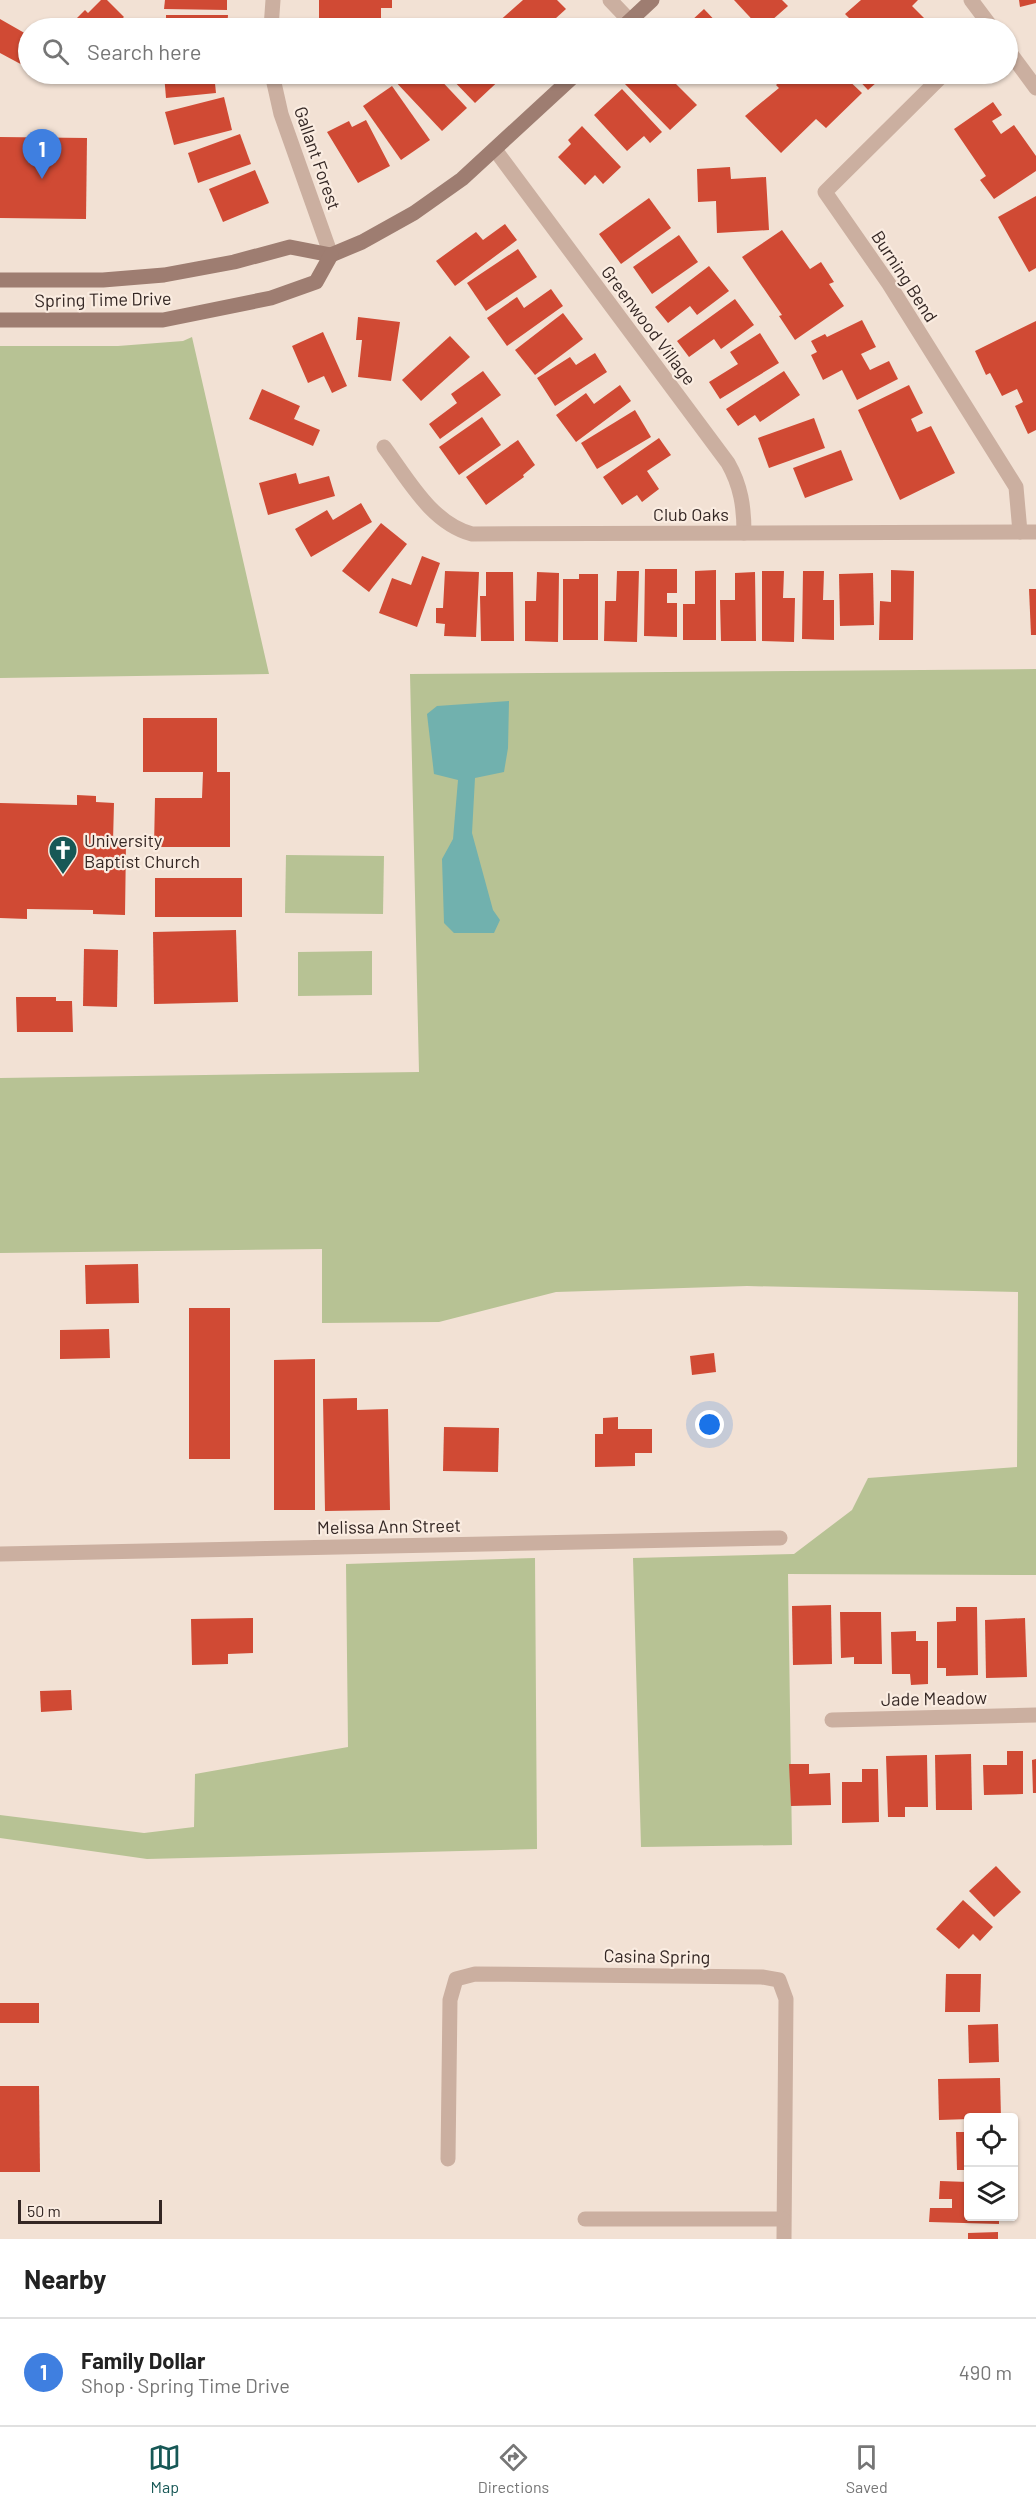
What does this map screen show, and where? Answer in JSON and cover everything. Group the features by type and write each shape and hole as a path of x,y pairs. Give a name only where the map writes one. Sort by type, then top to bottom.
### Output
{"street":[{"path":"272,18 273,0"},
{"path":"610,0 622,18"},
{"path":"633,18 652,0"},
{"path":"970,0 983,18"},
{"path":"1018,64 1036,88"},
{"name":"Gallant Forest","path":"274,84 281,114 331,255"},
{"path":"331,255 362,242 414,213 462,179 565,84"},
{"name":"Burning Bend","path":"934,84 825,192 889,284 1016,487 1020,532"},
{"name":"Greenwood Village","path":"496,150 728,463 738,482 744,506 744,533"},
{"name":"Spring Time Drive","path":"0,280 103,280 164,275 234,262 290,247 331,255 316,282 271,298 214,310 163,320 0,320"},
{"name":"Club Oaks","path":"384,447 429,506 447,523 472,534 1036,532"},
{"name":"Melissa Ann Street","path":"0,1554 780,1538"},
{"name":"Jade Meadow","path":"832,1720 1036,1715"},
{"name":"Casina Spring","path":"448,2159 450,2000 456,1979 475,1974 771,1978 779,1980 786,1999 784,2239"},
{"path":"585,2219 783,2219"}],"green space":[{"path":"192,337 269,674 0,678 0,346 118,346 183,341"},
{"path":"1036,669 1036,1575 788,1574 792,1845 641,1847 633,1558 794,1554 852,1510 868,1478 1017,1467 1018,1292 747,1286 556,1292 439,1322 322,1323 322,1249 0,1253 0,1078 419,1072 410,674"},
{"path":"286,855 384,856 383,914 285,913"},
{"path":"372,951 372,995 298,996 298,952"},
{"path":"535,1558 537,1849 147,1859 0,1838 0,1815 144,1833 194,1827 195,1774 348,1747 346,1564"}],"water":[{"path":"509,701 508,748 504,772 475,778 472,833 493,910 500,920 494,933 454,933 444,923 442,859 453,839 458,780 434,774 427,714 437,706"}],"building":[{"path":"101,0 107,0 124,17 77,18 85,10 88,13"},
{"path":"165,0 227,0 227,10 164,9"},
{"path":"319,0 392,0 392,8 381,8 381,18 319,18"},
{"path":"523,0 557,0 566,9 556,18 503,18"},
{"path":"734,0 782,0 788,6 774,18 751,18"},
{"path":"861,0 918,0 912,6 924,18 849,18 845,14"},
{"path":"1019,0 1036,0 1036,3 1020,7"},
{"path":"704,9 713,18 694,18"},
{"path":"166,15 228,15 228,18 166,18"},
{"path":"0,19 18,29 18,63 0,53"},
{"path":"165,84 215,84 216,93 166,98"},
{"path":"398,84 444,84 467,108 442,131"},
{"path":"457,84 495,84 475,103"},
{"path":"625,84 676,84 697,105 670,130"},
{"path":"853,84 862,93 826,128 816,119 781,153 745,116 779,88 776,85"},
{"path":"862,84 875,84 868,90"},
{"path":"392,86 430,140 401,160 363,106"},
{"path":"622,89 662,132 650,143 644,136 627,151 594,115"},
{"path":"224,97 232,130 174,145 165,112"},
{"path":"993,102 1002,115 992,121 1001,134 1014,125 1036,156 1036,171 994,199 980,180 986,176 954,129"},
{"path":"366,120 390,166 358,183 327,132 349,121 352,127"},
{"path":"582,126 621,167 603,184 595,175 585,185 558,157 571,144 568,140"},
{"path":"240,134 251,164 198,183 188,153"},
{"path":"0,137 87,138 86,219 0,218"},
{"path":"730,167 731,179 766,177 769,230 717,233 716,201 698,202 697,169"},
{"path":"255,170 269,203 223,222 209,189"},
{"path":"1036,196 1036,268 1029,272 998,217"},
{"path":"649,198 671,228 621,264 599,234"},
{"path":"505,224 517,240 455,286 436,261 476,232 483,240"},
{"path":"782,230 810,269 821,262 834,282 829,284 844,306 795,340 779,316 782,315 742,257"},
{"path":"679,235 698,262 652,294 633,267"},
{"path":"518,249 537,277 486,311 467,283"},
{"path":"709,266 729,291 697,315 690,306 668,323 655,307"},
{"path":"551,289 563,306 507,346 487,318 517,297 524,308"},
{"path":"735,299 754,325 721,349 714,339 689,357 677,341"},
{"path":"563,313 583,339 535,375 515,350"},
{"path":"358,317 400,322 391,381 358,377 362,340 356,340"},
{"path":"862,320 876,347 861,354 870,370 889,361 898,379 857,400 842,370 823,380 811,355 817,352 811,341 825,334 827,337"},
{"path":"1036,321 1036,430 1028,434 1015,406 1023,402 1017,389 1002,396 990,373 986,375 975,351"},
{"path":"323,332 347,386 332,393 324,376 308,383 292,346"},
{"path":"760,333 779,363 720,399 709,382 738,364 730,352"},
{"path":"450,336 470,357 421,401 402,380"},
{"path":"595,353 607,372 555,406 537,378 570,357 576,365"},
{"path":"483,371 501,395 440,439 429,424 457,403 451,394"},
{"path":"784,371 800,395 760,422 755,415 738,426 726,409"},
{"path":"620,385 631,401 576,442 556,415 586,393 594,404"},
{"path":"909,385 923,413 911,419 917,432 931,426 955,473 900,500 858,410"},
{"path":"262,389 300,406 294,419 320,430 313,446 249,419"},
{"path":"635,410 651,437 597,469 581,443"},
{"path":"482,417 501,445 459,475 439,447"},
{"path":"814,418 825,448 769,468 758,438"},
{"path":"659,438 671,455 647,471 659,489 642,502 637,495 622,505 603,477"},
{"path":"518,440 535,465 523,475 524,477 486,505 466,477"},
{"path":"841,450 853,480 805,498 793,468"},
{"path":"296,473 299,484 329,476 335,496 268,515 259,483"},
{"path":"361,503 372,522 311,557 295,529 327,510 333,520"},
{"path":"381,523 407,544 369,592 342,571"},
{"path":"422,556 440,563 417,627 379,613 392,578 411,585"},
{"path":"645,569 677,569 677,593 667,593 667,603 677,603 677,637 644,636"},
{"path":"716,570 716,640 683,640 683,604 695,604 695,571"},
{"path":"891,570 914,571 913,640 879,640 880,601 891,602"},
{"path":"445,571 479,572 476,637 444,636 445,624 436,623 436,608 443,608"},
{"path":"617,571 639,571 637,642 604,641 605,601 616,601"},
{"path":"762,571 784,571 783,598 795,598 794,642 762,641"},
{"path":"803,571 824,571 823,600 834,600 834,640 802,639"},
{"path":"486,572 513,572 514,641 481,641 480,596 486,596"},
{"path":"537,572 559,573 558,642 525,641 525,601 536,601"},
{"path":"755,572 756,641 721,641 720,600 735,600 735,573"},
{"path":"873,573 874,625 840,626 839,574"},
{"path":"579,574 598,574 598,640 563,640 563,579 579,579"},
{"path":"1029,589 1036,589 1036,635 1031,635"},
{"path":"143,718 217,718 217,772 230,772 230,847 154,847 155,798 202,798 203,772 143,772"},
{"name":"University Baptist Church","path":"77,795 96,796 96,802 114,803 113,842 126,842 125,915 93,914 93,910 27,909 27,919 0,918 0,803 77,805"},
{"path":"155,878 242,878 242,917 155,917"},
{"path":"236,930 238,1002 154,1004 153,932"},
{"path":"84,949 118,950 117,1007 83,1006"},
{"path":"16,997 56,997 56,1001 72,1001 73,1032 17,1032"},
{"path":"138,1264 139,1303 86,1304 85,1265"},
{"path":"189,1308 230,1308 230,1459 189,1459"},
{"path":"109,1329 110,1358 60,1359 60,1330"},
{"path":"714,1353 716,1372 692,1375 690,1356"},
{"path":"315,1359 315,1510 274,1510 274,1360"},
{"path":"357,1398 357,1410 388,1409 390,1510 325,1511 323,1399"},
{"path":"618,1417 618,1429 652,1429 652,1453 635,1453 635,1466 595,1467 595,1434 603,1434 603,1418"},
{"path":"444,1427 499,1428 498,1472 443,1471"},
{"path":"831,1605 832,1664 793,1665 792,1606"},
{"path":"956,1607 977,1607 978,1675 946,1676 946,1668 937,1668 937,1622 956,1621"},
{"path":"840,1612 881,1612 882,1664 854,1664 854,1657 841,1658"},
{"path":"253,1618 253,1653 228,1654 228,1664 192,1665 191,1619"},
{"path":"1025,1618 1027,1677 986,1678 985,1620"},
{"path":"916,1631 916,1641 928,1641 928,1684 911,1685 910,1674 892,1674 891,1632"},
{"path":"71,1690 72,1710 41,1712 40,1691"},
{"path":"1007,1751 1023,1751 1023,1794 984,1795 983,1765 1007,1765"},
{"path":"971,1754 972,1810 936,1810 935,1755"},
{"path":"927,1755 928,1807 905,1807 905,1817 888,1817 886,1756"},
{"path":"1036,1759 1036,1793 1033,1793 1032,1760"},
{"path":"789,1764 809,1764 809,1774 830,1773 831,1805 791,1806"},
{"path":"862,1769 878,1769 879,1822 842,1823 842,1782 862,1782"},
{"path":"996,1866 1021,1892 994,1917 969,1891"},
{"path":"963,1900 993,1927 980,1941 973,1934 959,1949 936,1929"},
{"path":"946,1974 981,1974 980,2012 945,2012"},
{"path":"0,2003 39,2003 39,2023 0,2023"},
{"path":"998,2024 999,2062 969,2063 968,2025"},
{"path":"1000,2078 1001,2113 964,2113 964,2119 939,2120 938,2079"},
{"path":"0,2086 39,2086 40,2172 0,2172"},
{"path":"956,2132 964,2132 964,2170 957,2170"},
{"path":"940,2181 964,2182 964,2221 999,2221 999,2224 929,2222 930,2208 952,2208 952,2199 939,2199"},
{"path":"998,2232 998,2239 968,2239 968,2233"}],"place":[{"name":"Family Dollar","path":"42,179"},
{"name":"University Baptist Church","path":"63,876"}]}
